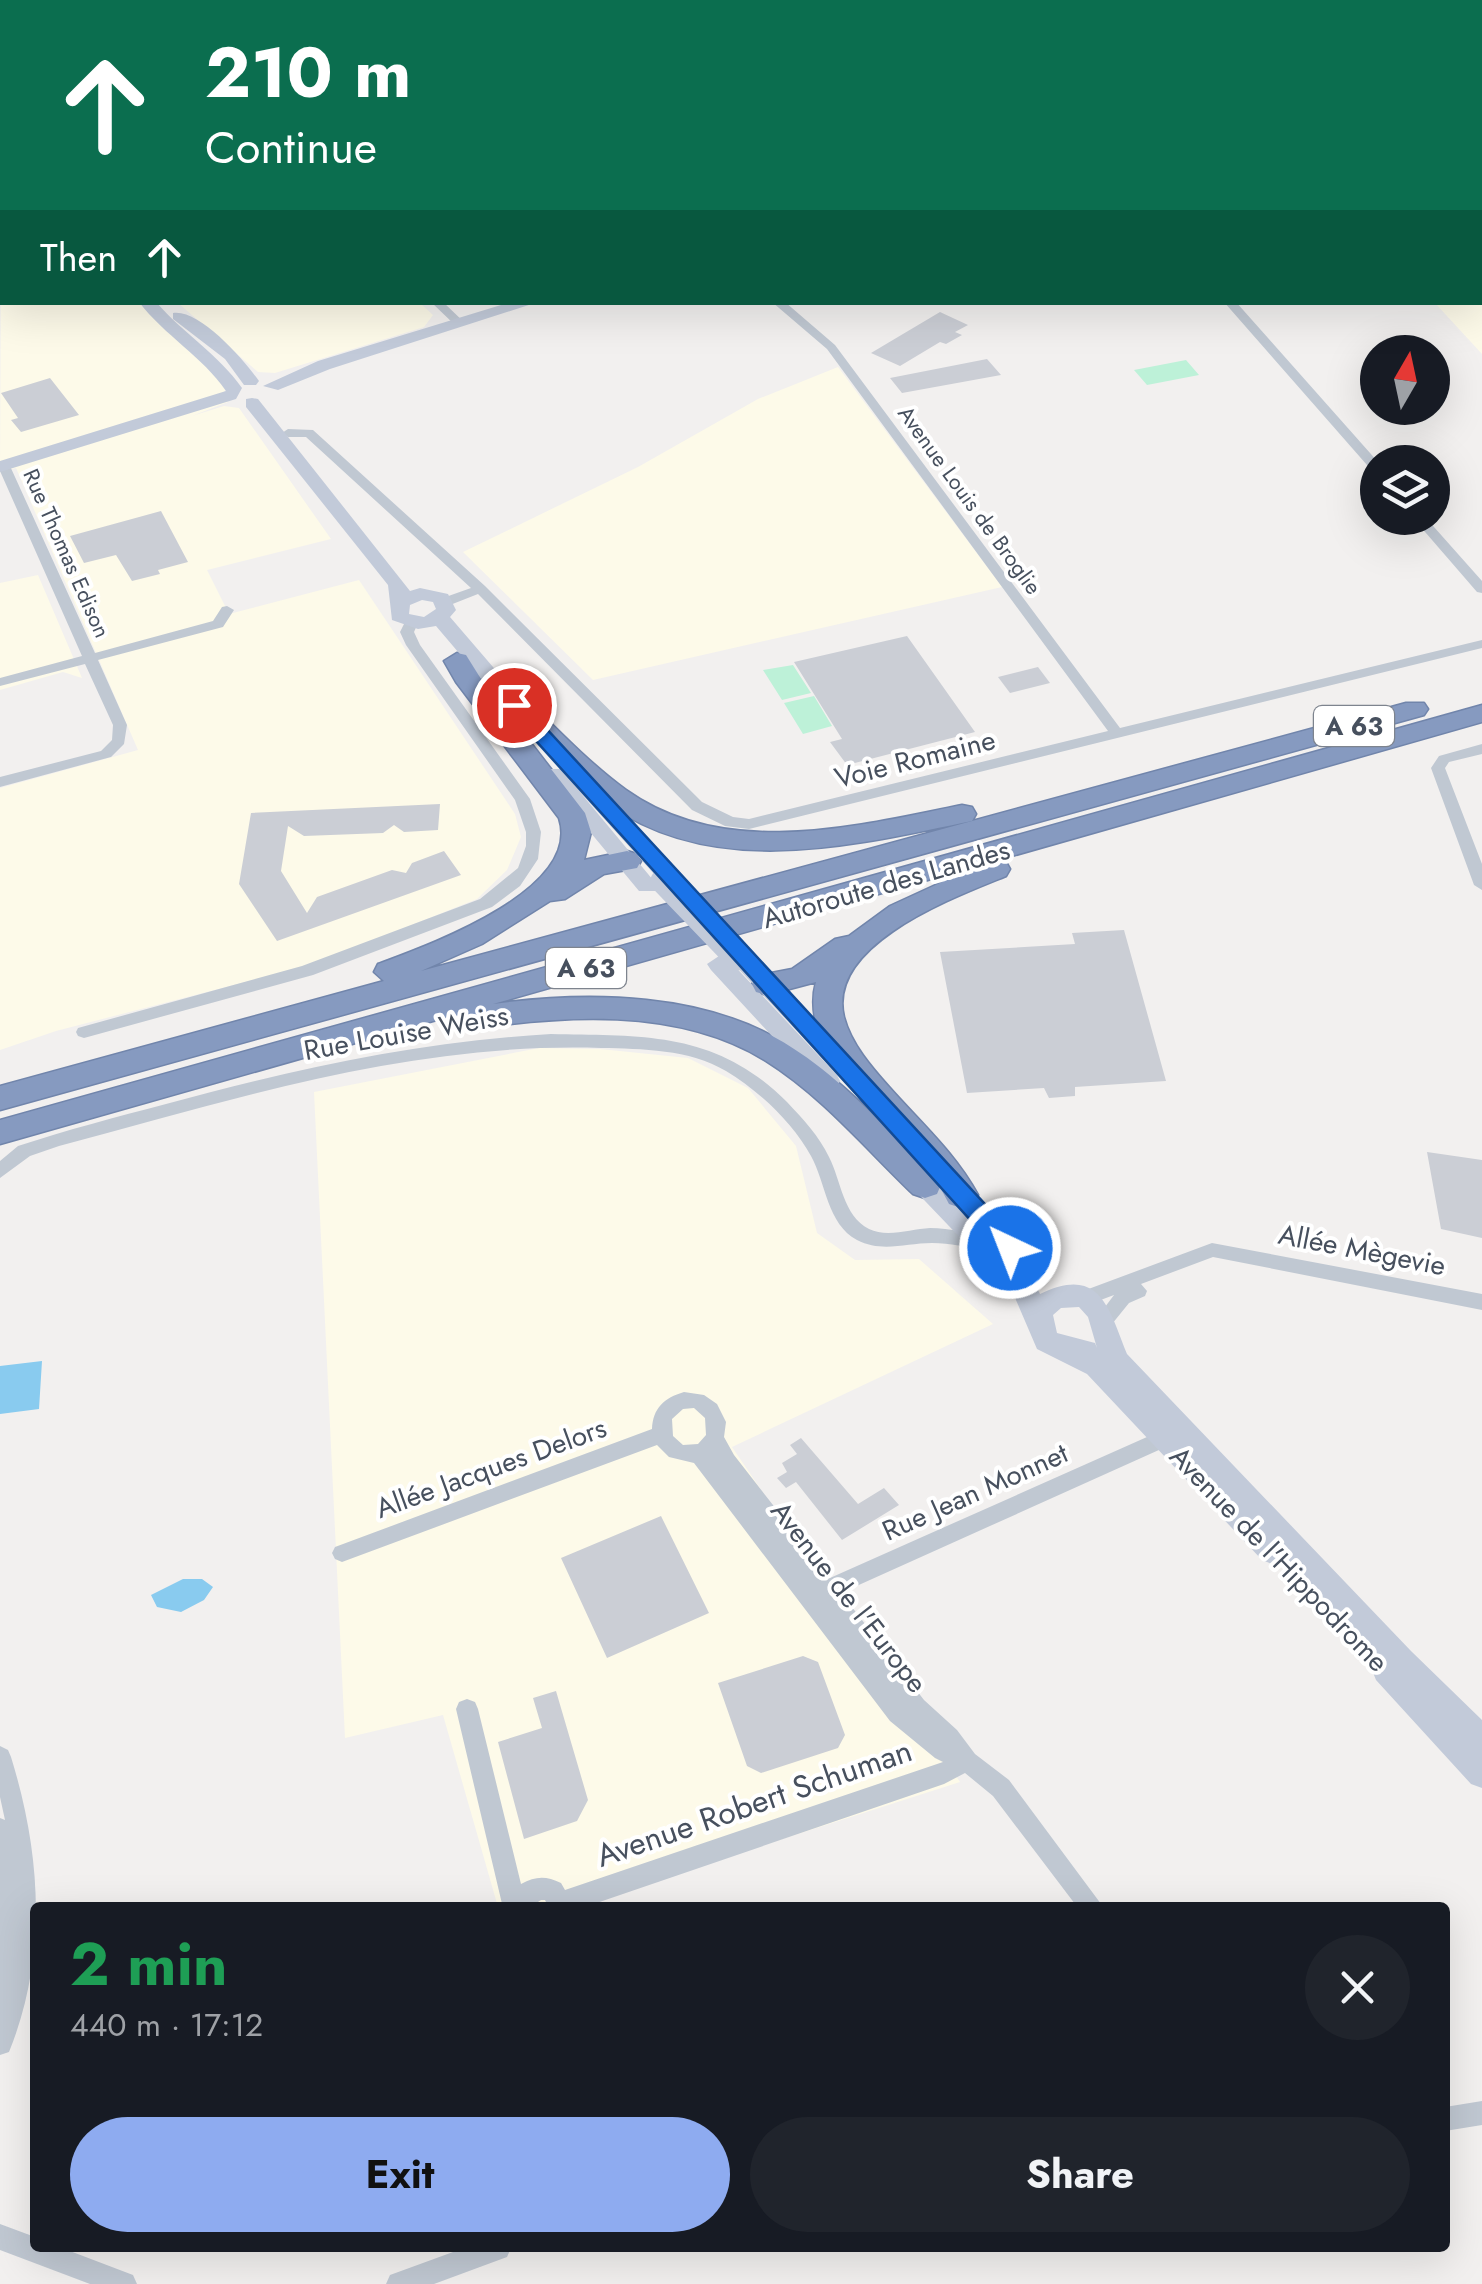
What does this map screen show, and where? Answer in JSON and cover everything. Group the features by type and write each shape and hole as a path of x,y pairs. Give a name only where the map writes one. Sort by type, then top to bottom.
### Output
{"highway":[{"path":"457,661 469,682 561,797 572,813 577,833 563,872 546,889 482,932"},
{"path":"493,680 592,778 621,800 674,828 723,838 797,840 849,834 1226,761"},
{"name":"Autoroute des Landes","path":"0,1098 1482,691"},
{"name":"Autoroute des Landes","path":"0,1132 1482,713"},
{"path":"764,981 800,978 873,929 990,872 1171,804"},
{"path":"0,1090 252,1019 385,973 482,932 597,865 649,877"},
{"path":"0,1132 286,1059 458,1021 511,1014 630,1012 704,1021 747,1035 778,1054 941,1192 949,1172 843,1051 828,1016 829,983 849,952 873,929"}],"main road":[{"path":"150,305 168,326 252,390 406,583 410,598"},
{"path":"168,305 230,355 252,390 410,598"},
{"path":"2,467 520,305"},
{"path":"649,877 493,680 430,616 396,612 410,598 435,595 430,616 457,661 649,877 731,960 941,1192 1035,1274 1074,1298 1094,1305 1105,1326 1093,1348 1071,1352 1046,1341 1029,1293 941,1192 764,981 731,960"},
{"path":"1038,1319 1047,1303 1074,1298"},
{"name":"Avenue de l'Hippodrome","path":"1105,1326 1107,1347 1128,1374 1482,1741"},
{"name":"Avenue de l'Hippodrome","path":"1071,1352 1097,1366 1482,1774"}],"street":[{"path":"439,305 460,324"},
{"name":"Avenue Louis de Broglie","path":"781,305 831,347 854,375 1117,734"},
{"path":"1232,305 1360,450"},
{"name":"Voie Romaine","path":"288,433 309,432 480,589 696,806 730,822 765,822 1482,644"},
{"name":"Rue Thomas Edison","path":"0,782 106,754 119,740 120,725 2,467"},
{"path":"1434,535 1482,589"},
{"path":"84,1032 307,971 486,904 502,894 527,866 534,851 534,824 522,798 406,632 480,589"},
{"name":"Rue Thomas Edison","path":"90,658 218,624 227,610"},
{"path":"0,682 90,658"},
{"path":"1482,749 1444,759 1438,771 1482,884"},
{"name":"Rue Louise Weiss","path":"0,1171 24,1151 57,1140 350,1067 482,1043 582,1039 667,1046 729,1064 744,1074 812,1143 844,1216 856,1230 879,1240 926,1235 986,1244"},
{"path":"926,1235 937,1218 941,1192"},
{"path":"1105,1326 1122,1298 1230,1252"},
{"name":"Allée Mègevie","path":"1074,1298 1200,1254 1230,1252 1482,1302"},
{"path":"688,1402 704,1405 716,1416 706,1445 670,1448 658,1426 665,1412 688,1402"},
{"name":"Allée Jacques Delors","path":"342,1553 660,1434"},
{"name":"Rue Jean Monnet","path":"818,1594 1163,1438"},
{"name":"Avenue de l'Europe","path":"706,1445 818,1594 898,1714 942,1752 967,1761 1001,1788 1088,1902"},
{"path":"467,1709 515,1902"},
{"path":"0,1757 18,1831 22,1877 18,1982 3,2033"},
{"name":"Avenue Robert Schuman","path":"570,1902 967,1761"},
{"path":"0,1829 8,1886 3,2033"},
{"path":"520,1902 526,1893 540,1888 553,1892 559,1902"},
{"path":"1450,2118 1482,2113"},
{"path":"0,2237 30,2248"},
{"path":"40,2252 124,2284"},
{"path":"399,2284 487,2252"}],"shaded area":[{"path":"1,305 146,305 229,385 221,396 228,402 192,416 224,406 239,408 331,539 207,570 229,614 359,580 515,814 521,837 507,870 477,899 311,965 56,1031 0,1050 0,788 138,750 16,468 0,472"},
{"path":"180,305 422,305 433,315 424,327 275,373 258,372"},
{"path":"1437,305 1482,305 1482,354"},
{"path":"838,367 1002,587 593,680 463,552 638,467 758,399"},
{"path":"38,575 82,678 63,672 0,690 0,583"},
{"path":"539,1048 600,1049 688,1058 748,1088 796,1146 817,1233 855,1260 919,1259 993,1324 732,1447 960,1782 586,1902 497,1902 443,1715 345,1738 314,1092"}],"green space":[{"path":"1186,360 1199,375 1147,385 1134,370"},
{"path":"793,665 811,693 782,700 763,670"},
{"path":"814,696 832,726 803,734 784,703"}],"water":[{"path":"42,1361 39,1409 0,1414 0,1366"},
{"path":"183,1579 202,1579 213,1587 204,1600 181,1612 157,1607 151,1595"}],"building":[{"path":"940,312 968,325 955,332 962,335 946,344 940,342 900,366 871,353"},
{"path":"987,359 1001,375 902,393 890,378"},
{"path":"50,378 79,415 21,432 11,420 18,418 1,393"},
{"path":"161,511 188,562 158,570 160,574 132,581 116,555 84,563 70,536"},
{"path":"907,636 975,732 847,765 830,742 842,739 794,662"},
{"path":"1038,667 1050,683 1010,693 998,677"},
{"path":"440,804 438,830 404,832 394,825 383,833 304,836 288,826 281,871 307,913 317,897 392,870 406,873 412,863 444,851 461,875 277,941 239,884 251,813"},
{"path":"1124,930 1166,1081 1075,1087 1075,1096 1049,1098 1044,1088 967,1093 940,952 1075,944 1072,933"},
{"path":"1427,1152 1482,1160 1482,1238 1441,1229"},
{"path":"801,1438 858,1504 884,1488 899,1505 842,1540 796,1482 786,1488 777,1478 787,1472 782,1463 797,1454 790,1445"},
{"path":"661,1516 709,1613 607,1658 561,1558"},
{"path":"803,1656 818,1662 845,1735 838,1748 761,1773 747,1766 718,1683"},
{"path":"556,1691 588,1800 577,1821 524,1839 498,1742 542,1728 533,1698"}],"route":[{"path":"514,705 1010,1248"}]}
